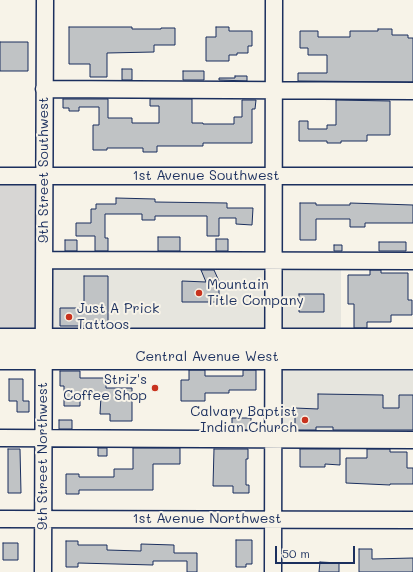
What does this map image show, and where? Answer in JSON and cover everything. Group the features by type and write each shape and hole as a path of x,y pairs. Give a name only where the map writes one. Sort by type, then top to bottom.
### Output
{"highway":[{"name":"Central Avenue West","path":"0,340 44,349"},
{"name":"Central Avenue West","path":"0,358 44,349 273,348 413,340"},
{"name":"Central Avenue West","path":"273,348 413,358"}],"street":[{"name":"9th Street Southwest","path":"44,0 44,349"},
{"path":"273,572 274,0"},
{"path":"44,89 413,91"},
{"name":"1st Avenue Southwest","path":"0,176 413,176"},
{"path":"45,260 413,261"},
{"name":"9th Street Northwest","path":"43,572 44,349"},
{"path":"0,438 413,440"},
{"name":"1st Avenue Northwest","path":"0,519 413,520"}],"shaded area":[{"path":"0,176 44,176 44,339 0,340"},
{"path":"45,260 341,260 341,340 44,339"},
{"path":"273,357 413,358 413,440 273,439"}],"building":[{"path":"69,27 132,27 132,29 175,28 175,45 154,45 154,52 107,53 107,77 90,77 90,64 69,64"},
{"path":"216,27 229,27 229,31 252,31 252,46 248,46 248,53 229,55 229,61 206,61 206,37 216,37"},
{"path":"378,29 392,29 392,35 408,35 408,38 413,38 413,82 298,81 298,73 327,73 327,55 308,55 308,48 300,48 300,31 318,31 318,37 350,37 350,31 378,31"},
{"path":"0,42 28,42 28,71 0,71"},
{"path":"122,69 132,69 132,80 122,80"},
{"path":"183,71 204,71 204,80 183,80"},
{"path":"235,76 247,76 247,81 219,80 219,78 235,78"},
{"path":"63,99 108,99 108,118 132,118 132,123 159,123 159,106 150,106 150,99 192,99 192,123 203,124 234,124 234,117 242,117 242,100 256,100 255,109 252,109 252,143 203,143 203,146 157,146 157,152 143,152 143,148 107,148 107,150 93,150 93,125 99,125 99,107 79,107 79,111 69,111 69,108 63,108"},
{"path":"336,100 390,101 390,135 367,135 367,141 341,141 341,143 327,143 327,141 299,141 299,121 308,121 308,129 327,129 327,125 336,125"},
{"path":"116,198 155,199 155,202 227,203 227,208 253,208 252,225 236,224 236,218 219,218 219,236 207,236 207,216 155,216 155,220 142,220 142,214 105,214 105,238 108,238 108,251 95,251 95,236 76,236 76,223 91,223 91,209 96,209 96,204 116,204"},
{"path":"300,203 316,203 316,205 350,205 350,203 413,205 413,223 365,223 365,227 350,227 350,219 316,219 316,240 300,240"},
{"path":"158,237 180,237 180,251 158,251"},
{"path":"216,239 228,239 228,251 216,251"},
{"path":"65,240 77,240 77,251 65,251"},
{"path":"379,242 406,242 406,251 379,251"},
{"path":"334,245 342,245 342,251 334,251"},
{"path":"201,270 214,270 219,281 219,302 182,302 182,281 206,282"},
{"path":"370,270 381,270 381,273 408,273 408,300 412,300 412,315 391,315 391,322 367,322 367,328 354,328 354,304 348,304 348,275 370,275"},
{"path":"84,276 108,276 108,326 60,326 60,308 84,308"},
{"path":"299,294 324,294 324,312 299,312"},
{"path":"189,370 205,370 205,376 243,376 243,370 256,370 256,390 229,390 229,393 205,393 205,401 181,401 181,380 189,380"},
{"path":"60,371 80,371 80,378 106,378 106,388 132,388 132,421 110,421 110,414 100,414 101,396 80,396 80,406 64,406 64,386 60,386"},
{"path":"9,379 23,379 23,401 29,401 29,412 17,412 17,401 9,401"},
{"path":"318,394 383,395 383,408 399,408 399,395 413,395 413,430 333,430 333,427 316,427 316,430 295,430 295,408 318,409"},
{"path":"232,418 251,418 251,430 238,430 238,428 232,428"},
{"path":"59,420 72,420 72,429 59,429"},
{"path":"98,448 107,448 107,456 98,456"},
{"path":"133,448 180,448 180,464 153,464 153,490 79,490 79,494 66,494 66,474 79,474 79,477 114,477 114,469 133,469"},
{"path":"8,449 20,449 21,493 8,493"},
{"path":"214,449 248,449 248,459 246,459 246,485 249,485 249,493 233,493 233,486 213,486"},
{"path":"300,449 340,449 340,465 325,464 325,467 300,467"},
{"path":"367,449 390,449 390,452 407,452 407,468 413,468 413,484 390,485 346,483 346,458 367,458"},
{"path":"236,540 252,540 252,564 246,564 246,567 236,567"},
{"path":"66,541 78,541 78,545 107,545 107,550 141,551 141,544 174,545 174,553 197,553 197,572 187,572 187,561 153,561 153,565 78,563 78,567 66,567"},
{"path":"3,543 18,543 18,560 3,560"},
{"path":"359,549 372,549 372,559 413,558 413,572 359,572"},
{"path":"320,562 339,563 339,572 319,572"}],"place":[{"name":"Mountain Title Company","path":"199,293"},
{"name":"Just A Prick Tattoos","path":"69,317"},
{"name":"Striz's Coffee Shop","path":"155,388"},
{"name":"Calvary Baptist Indian Church","path":"305,420"}]}
